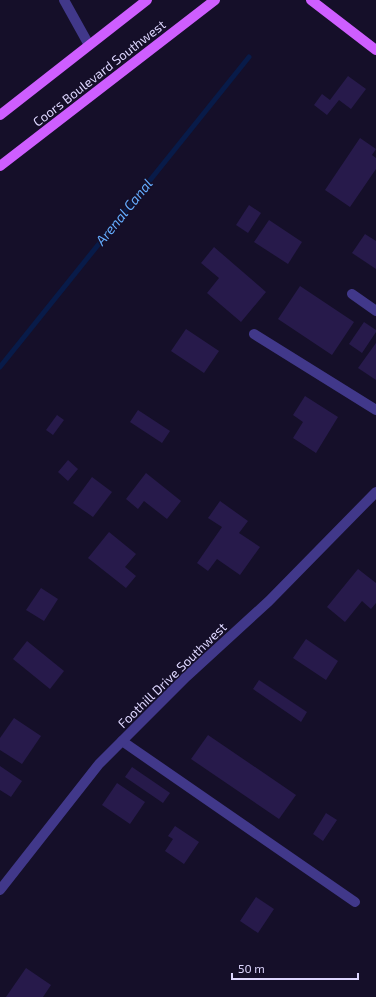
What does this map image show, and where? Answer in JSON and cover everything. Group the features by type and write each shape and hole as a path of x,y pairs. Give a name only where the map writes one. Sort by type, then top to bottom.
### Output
{"main road":[{"path":"0,115 147,0"},
{"name":"Coors Boulevard Southwest","path":"0,166 215,0"},
{"path":"312,0 376,50"}],"street":[{"path":"64,0 89,45"},
{"path":"352,294 376,311"},
{"path":"254,334 376,410"},
{"name":"Foothill Drive Southwest","path":"0,890 99,764 186,677 269,601 376,492"},
{"path":"122,741 355,902"}],"building":[{"path":"348,76 366,89 351,109 339,100 327,115 314,105 322,94 330,100"},
{"path":"360,138 376,149 372,155 376,158 376,169 350,207 325,190"},
{"path":"249,205 261,213 248,233 236,225"},
{"path":"269,220 302,242 288,264 254,242"},
{"path":"365,234 376,241 376,269 352,253"},
{"path":"214,247 266,292 241,322 207,293 219,278 201,263"},
{"path":"300,286 354,322 332,355 278,319"},
{"path":"364,322 376,330 376,332 362,353 349,344"},
{"path":"186,329 219,351 204,373 171,351"},
{"path":"376,343 376,380 358,368"},
{"path":"305,396 338,417 316,453 293,438 303,422 293,415"},
{"path":"138,410 170,431 162,443 130,422"},
{"path":"57,415 64,420 53,435 46,430"},
{"path":"68,460 78,469 68,481 58,472"},
{"path":"146,473 181,501 167,519 144,501 138,509 126,499"},
{"path":"92,477 112,492 93,517 73,503"},
{"path":"220,501 248,521 239,533 260,547 240,575 217,559 208,571 197,563 222,527 208,518"},
{"path":"109,532 136,554 125,567 136,576 126,588 88,558"},
{"path":"358,569 376,583 376,603 371,609 362,601 345,622 327,607"},
{"path":"41,588 58,599 44,621 26,610"},
{"path":"306,639 338,661 326,680 293,658"},
{"path":"27,641 64,671 50,689 13,659"},
{"path":"259,680 307,712 301,722 253,689"},
{"path":"14,718 41,736 22,764 0,750 0,738"},
{"path":"208,735 296,795 279,819 191,759"},
{"path":"0,766 22,781 11,797 0,790"},
{"path":"132,767 170,793 163,803 125,777"},
{"path":"117,783 145,802 130,824 102,805"},
{"path":"326,813 337,820 323,841 313,834"},
{"path":"175,826 199,842 184,864 165,851 173,839 168,836"},
{"path":"256,897 274,909 258,933 240,921"},
{"path":"26,968 51,985 43,997 6,997"}],"waterway":[{"name":"Arenal Canal","path":"0,367 249,57"}]}
